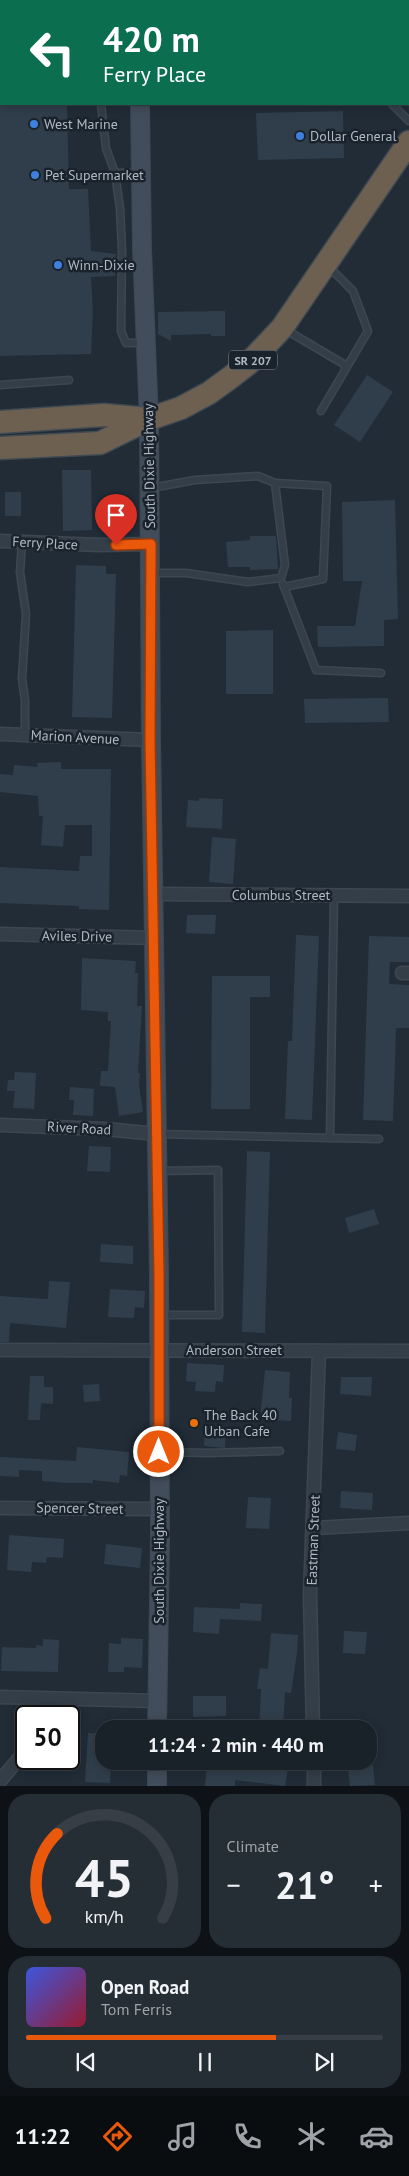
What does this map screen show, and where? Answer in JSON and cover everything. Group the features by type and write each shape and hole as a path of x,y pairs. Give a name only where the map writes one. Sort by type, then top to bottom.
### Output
{"highway":[{"name":"SR 207","path":"0,448 100,443 149,419 181,408 209,393 249,363 282,328 409,142"},
{"name":"SR 207","path":"0,422 104,415 149,419"}],"main road":[{"name":"South Dixie Highway","path":"140,105 149,419 151,544 150,740 158,1171 160,1509 158,1720"},
{"path":"157,1770 157,1786"}],"street":[{"name":"Ferry Place","path":"0,541 99,546 151,544"},
{"name":"Marion Avenue","path":"0,734 150,740"},
{"name":"Columbus Street","path":"153,894 409,896"},
{"name":"Aviles Drive","path":"0,934 154,938"},
{"name":"River Road","path":"0,1125 157,1134"},
{"name":"Anderson Street","path":"0,1350 409,1351"},
{"name":"Eastman Street","path":"313,1720 310,1595 314,1528 319,1350"},
{"name":"Spencer Street","path":"0,1508 160,1509"},
{"path":"314,1528 409,1524"},
{"path":"0,1697 158,1701"},
{"path":"65,1705 69,1700"},
{"path":"0,1781 15,1763"},
{"path":"314,1770 314,1786"}],"lane":[{"path":"101,105 106,148 115,173 120,208 122,331 126,343 146,343"},
{"path":"393,105 409,121"},
{"path":"115,173 141,172"},
{"path":"321,412 368,331 353,291 327,264"},
{"path":"282,328 347,366"},
{"path":"0,385 69,380"},
{"path":"150,488 195,480 258,476 275,483 327,486 323,579 284,587"},
{"path":"275,483 285,565 281,578 316,670 381,674"},
{"path":"22,542 20,572 26,614 22,679 25,700 25,735"},
{"path":"151,573 186,573 248,582 281,578"},
{"path":"330,1138 334,895"},
{"path":"157,1134 379,1139"},
{"path":"158,1171 218,1170 220,1315 159,1315"},
{"path":"159,1452 280,1452"}],"building":[{"name":"Winn-Dixie","path":"0,105 67,105 69,189 88,189 91,251 116,254 115,276 91,277 93,312 91,354 0,356"},
{"name":"Dollar General","path":"343,111 344,158 258,160 256,113"},
{"path":"225,311 225,336 211,336 211,334 171,335 171,341 158,334 158,312"},
{"path":"367,375 393,392 360,442 334,425"},
{"path":"62,470 91,470 92,530 63,531"},
{"path":"5,492 21,492 21,516 5,516"},
{"path":"395,500 398,619 384,620 384,646 318,647 317,626 355,626 362,581 343,581 342,502"},
{"path":"250,536 276,536 278,569 250,570 250,567 228,567 226,542 250,540"},
{"path":"76,565 106,566 106,574 116,574 112,718 72,717"},
{"path":"273,630 273,694 226,694 226,631"},
{"path":"388,698 389,722 305,723 304,699"},
{"path":"61,762 61,769 111,769 109,910 79,909 79,906 0,903 0,867 79,871 80,856 92,856 92,825 65,825 63,847 41,845 43,816 39,816 38,796 0,792 0,774 13,775 14,765 38,767 37,763"},
{"path":"199,798 223,799 222,829 186,827 188,800 199,801"},
{"path":"212,837 236,839 233,884 209,882"},
{"path":"187,915 216,915 215,934 186,933"},
{"path":"296,935 319,936 312,1120 285,1119 288,1041 292,1041"},
{"path":"369,936 409,937 409,962 390,962 389,984 409,985 409,1028 396,1028 393,1121 363,1120"},
{"path":"82,958 136,961 135,973 138,973 137,1006 142,1006 138,1073 140,1073 139,1085 143,1112 119,1116 115,1087 100,1086 101,1071 108,1071 111,1021 108,1021 108,1012 81,1010"},
{"path":"212,976 270,976 270,997 250,997 250,1109 211,1109"},
{"path":"15,1072 36,1073 34,1109 13,1108 15,1091 7,1091 8,1080 14,1080"},
{"path":"70,1087 94,1089 93,1116 73,1115 74,1100 69,1100"},
{"path":"89,1146 111,1147 110,1172 87,1171"},
{"path":"247,1151 270,1152 265,1333 242,1332"},
{"path":"374,1209 379,1224 349,1233 345,1218"},
{"path":"101,1244 133,1246 133,1264 100,1262"},
{"path":"49,1281 70,1282 66,1328 10,1323 9,1342 0,1342 0,1296 48,1299"},
{"path":"110,1289 145,1291 144,1308 135,1307 134,1318 108,1317"},
{"path":"187,1363 224,1365 223,1382 216,1381 215,1392 195,1391 196,1382 186,1381"},
{"path":"265,1370 290,1372 289,1398 292,1398 291,1421 260,1419"},
{"path":"30,1376 44,1376 44,1387 53,1387 53,1404 41,1403 40,1420 28,1420"},
{"path":"341,1377 372,1377 371,1396 340,1394"},
{"path":"99,1384 100,1401 84,1402 83,1385"},
{"path":"205,1426 226,1428 225,1448 204,1446"},
{"path":"338,1432 357,1435 355,1451 336,1449"},
{"path":"77,1447 129,1452 127,1476 120,1475 119,1483 93,1480 93,1483 67,1483 42,1481 42,1471 19,1470 19,1477 0,1476 0,1457 76,1461"},
{"path":"341,1491 373,1493 372,1510 340,1508"},
{"path":"248,1497 271,1498 269,1529 246,1528"},
{"path":"9,1535 64,1539 63,1558 47,1557 46,1563 32,1562 31,1572 7,1570"},
{"path":"106,1544 142,1548 140,1568 104,1564"},
{"path":"240,1603 262,1604 261,1621 220,1619 219,1634 193,1632 194,1607 240,1609"},
{"path":"344,1631 367,1632 365,1654 343,1653"},
{"path":"271,1633 298,1635 291,1693 285,1692 283,1720 259,1720 261,1689 257,1689 260,1668 268,1669"},
{"path":"121,1638 143,1639 142,1668 124,1667 124,1672 108,1672 109,1643 121,1644"},
{"path":"43,1639 59,1640 58,1672 1,1671 2,1647 36,1648 36,1645 43,1646"},
{"path":"193,1696 226,1696 226,1716 193,1717"},
{"path":"88,1733 95,1733 95,1770 111,1770 110,1783 85,1782"},
{"path":"206,1770 288,1770 285,1786 235,1780 235,1786 205,1786"},
{"path":"348,1770 374,1770 375,1785 350,1786"}],"place":[{"name":"West Marine","path":"34,124"},
{"name":"Dollar General","path":"300,136"},
{"name":"Pet Supermarket","path":"35,175"},
{"name":"Winn-Dixie","path":"58,265"},
{"name":"The Back 40 Urban Cafe","path":"194,1423"}],"route":[{"path":"116,545 151,544 150,740 159,1275 159,1452"}]}
